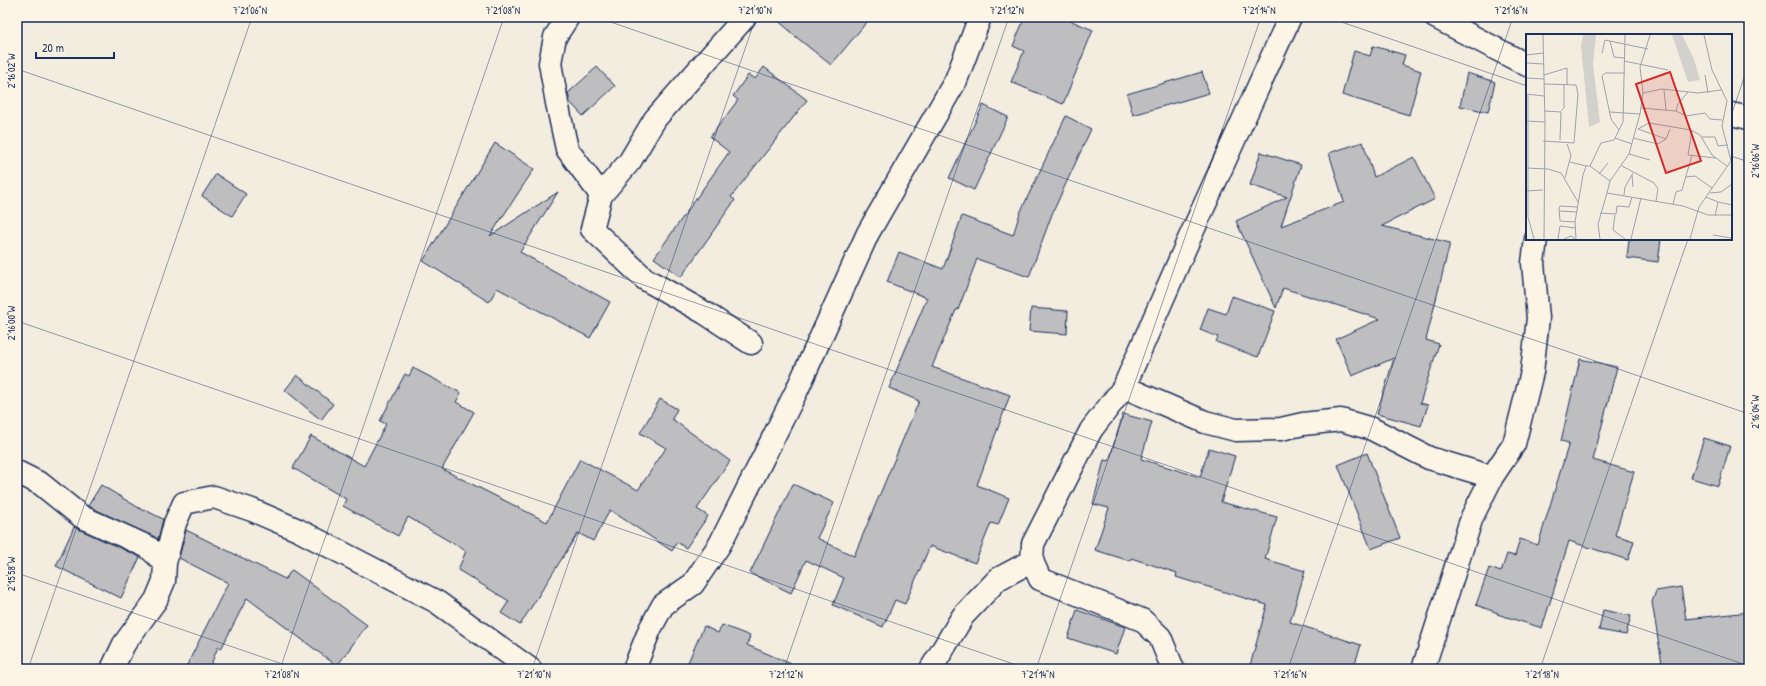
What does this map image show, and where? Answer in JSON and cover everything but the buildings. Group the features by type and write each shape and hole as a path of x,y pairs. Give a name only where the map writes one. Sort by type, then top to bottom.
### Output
{"street":[{"path":"568,17 556,37 550,63 557,103 567,149 601,195"},
{"path":"745,17 655,119 630,161 601,195 592,229 645,279 705,313 750,343"},
{"path":"634,669 650,629 663,605 694,584 720,544 797,390 868,233 956,80 980,17"},
{"path":"1173,669 1160,637 1142,620 1040,579 1032,561 1033,544 1054,500 1091,430 1124,387 1184,248 1290,17"},
{"path":"1435,17 1526,64"},
{"path":"1732,114 1749,118"},
{"path":"1423,669 1472,517 1492,477 1514,444 1532,372 1538,318 1533,263 1536,240"},
{"path":"1124,387 1205,422 1236,430 1281,429 1302,424 1341,420 1372,429 1428,458 1492,477"},
{"path":"17,472 41,484 82,517 148,547 164,563"},
{"path":"112,669 124,644 156,600 164,581 164,563 175,523 184,503 214,496 252,510 298,530 437,602 530,669"},
{"path":"931,669 963,616 998,579 1032,561"}]}
